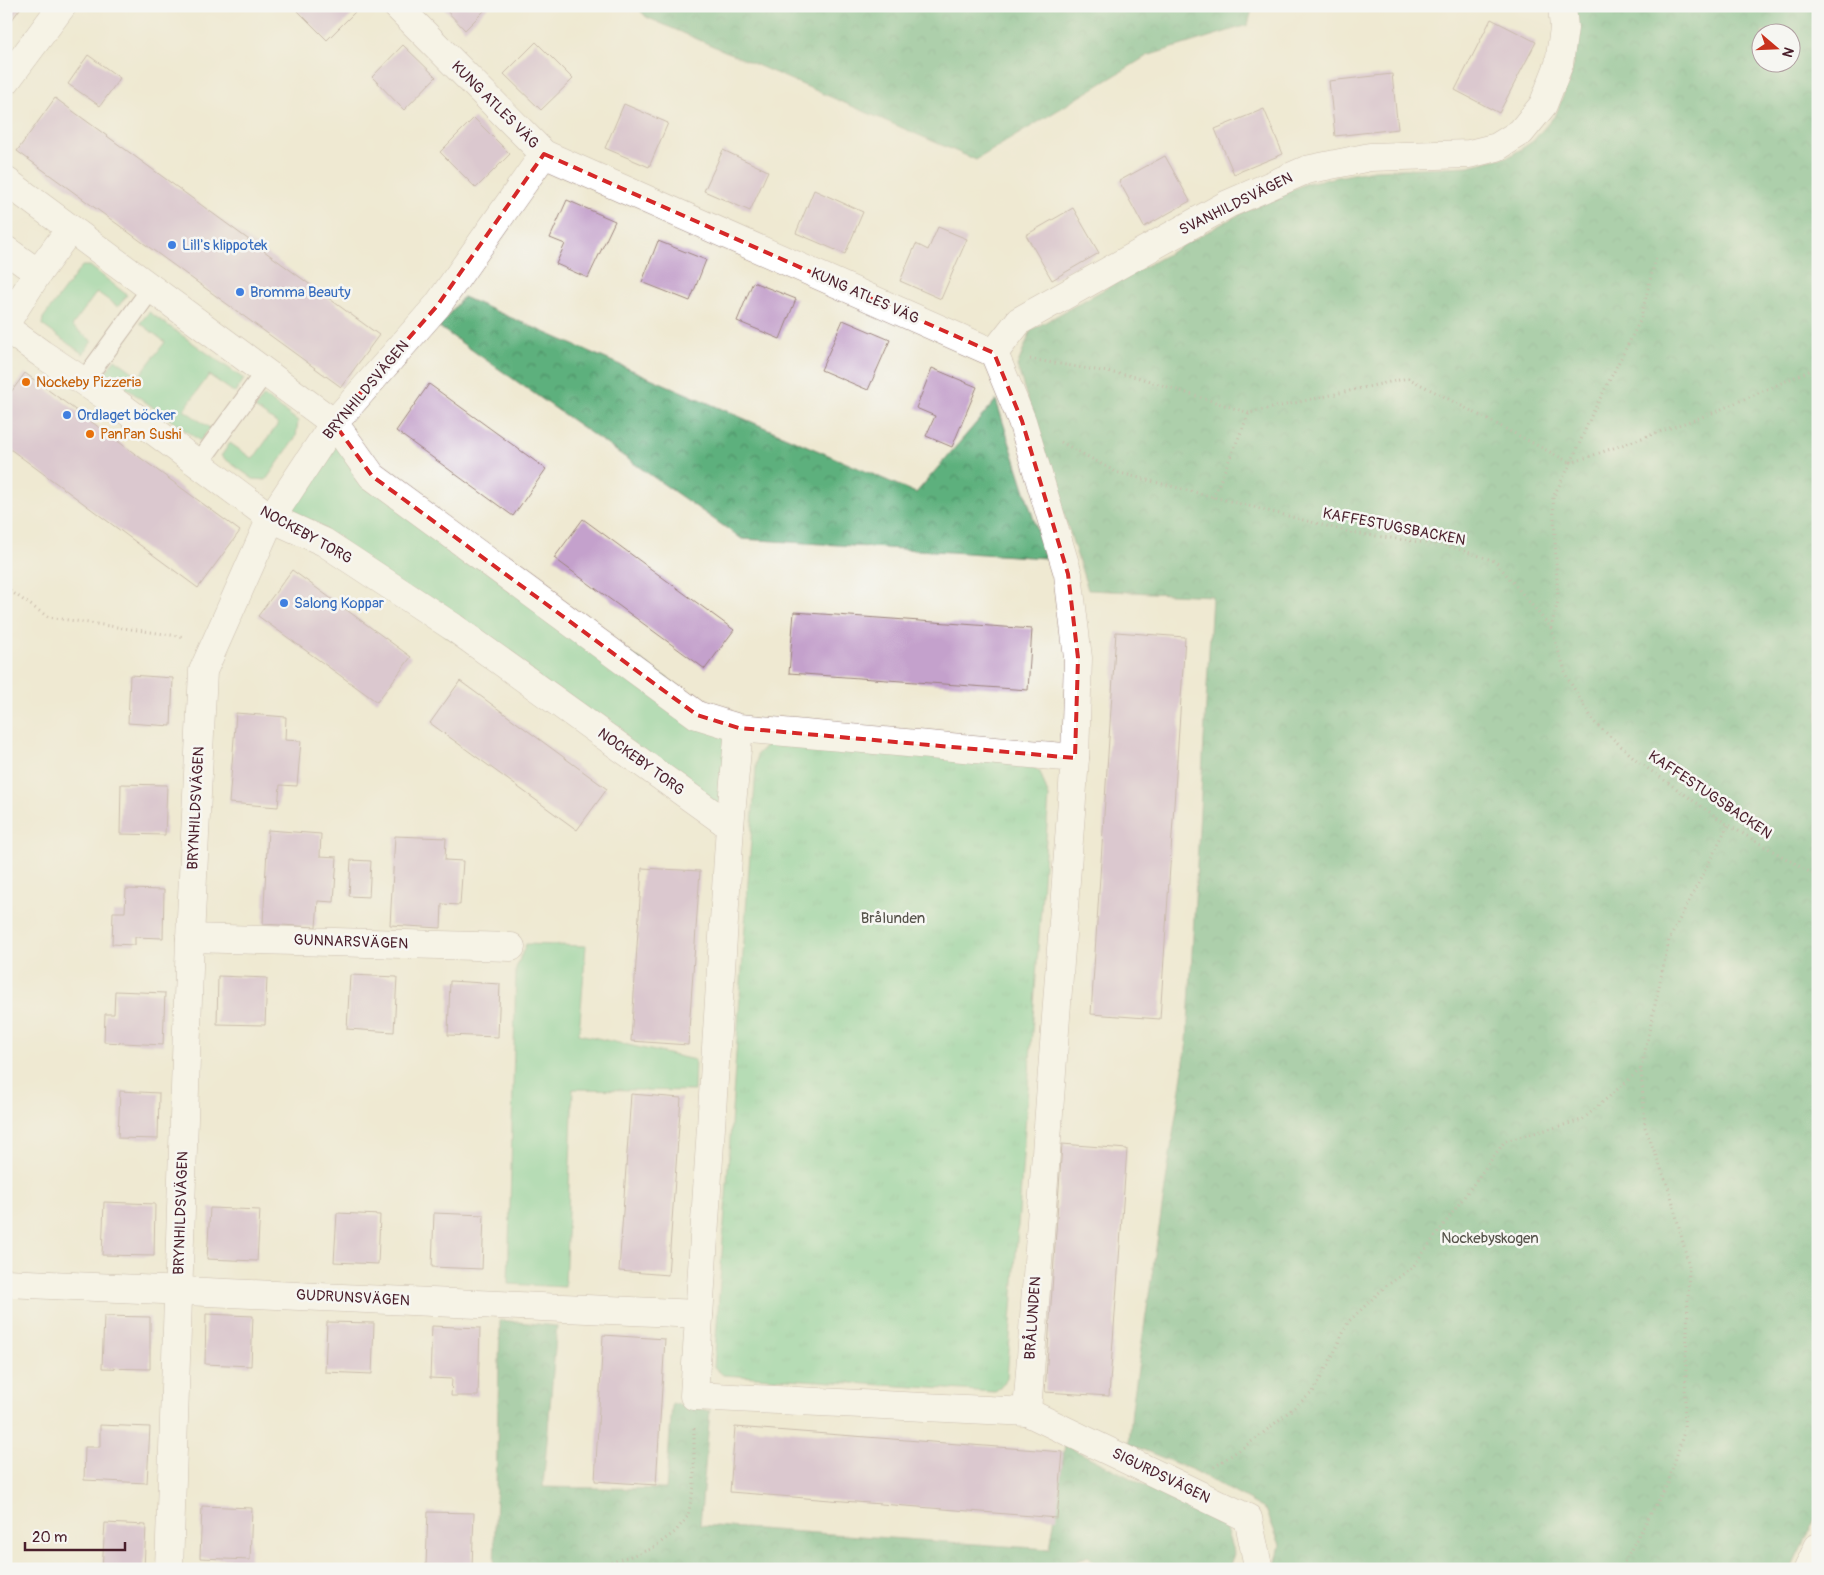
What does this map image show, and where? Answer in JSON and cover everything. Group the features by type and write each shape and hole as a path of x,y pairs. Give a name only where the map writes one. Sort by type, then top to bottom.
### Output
{"street":[{"path":"6,81 62,6"},
{"name":"KUNG ATLES VÄG","path":"397,6 544,154 994,353"},
{"name":"SVANHILDSVÄGEN","path":"994,353 1019,321 1228,204 1306,170 1370,157 1469,154 1497,146 1521,132 1543,105 1559,64 1564,28 1562,6"},
{"name":"BRYNHILDSVÄGEN","path":"169,1569 190,938 202,670 271,518 334,423 437,306 544,154"},
{"path":"6,181 334,423 372,476 697,714 739,728 1075,758 1078,658 1068,574 1022,421 994,353"},
{"path":"6,322 70,229"},
{"path":"6,250 38,273"},
{"name":"NOCKEBY TORG","path":"6,328 119,405 271,518 324,542 453,627 730,826"},
{"path":"739,728 730,826 694,1396 1026,1412"},
{"name":"BRÅLUNDEN","path":"1026,1412 1075,758"},
{"name":"GUNNARSVÄGEN","path":"190,938 511,947"},
{"name":"GUDRUNSVÄGEN","path":"6,1283 699,1314"},
{"name":"SIGURDSVÄGEN","path":"1026,1412 1248,1518 1258,1566 1256,1569"},
{"path":"1808,1569 1818,1547"}],"lane":[{"path":"84,382 151,289"},
{"path":"198,464 265,372"}],"path":[{"path":"1551,628 1558,601 1553,497 1571,463 1592,414 1640,321 1656,257"},
{"path":"994,353 1137,377 1250,413 1408,378 1571,463 1710,414 1818,367"},
{"path":"1213,498 1250,413"},
{"name":"KAFFESTUGSBACKEN","path":"1022,421 1116,472 1354,533 1449,546 1495,561 1551,628 1567,677 1594,722 1640,763 1728,824 1818,876"},
{"path":"6,588 48,617 214,642"},
{"path":"1620,1569 1668,1483 1684,1432 1689,1266 1670,1192 1645,1127 1640,1069 1668,940 1728,824"},
{"path":"1183,1487 1257,1438 1313,1392 1348,1322 1386,1286 1412,1268 1505,1141 1582,1120 1640,1069"},
{"path":"592,1569 651,1548 675,1532 688,1516 694,1486 694,1396"}],"highlighted area":[{"path":"544,154 994,353 1022,421 1068,574 1078,658 1075,758 739,728 697,715 372,476 334,423 437,306"}],"green space":[{"path":"636,6 1253,6 1248,25 1147,56 976,160 646,17"},
{"name":"Nockebyskogen","path":"1574,6 1818,6 1818,1513 1791,1569 1274,1569 1280,1545 1266,1510 1195,1471 1129,1444 1132,1408 1187,1041 1212,596 1088,590 1017,366 1031,330 1234,217 1306,183 1373,170 1468,166 1510,156 1533,141 1556,114 1572,73 1576,24"},
{"path":"82,266 90,266 127,295 118,307 97,292 72,326 92,341 83,354 42,325 43,318"},
{"path":"463,297 916,493 996,400 1046,558 742,539 439,327"},
{"path":"149,312 244,379 235,393 209,375 184,410 210,428 200,441 105,373 115,359 139,376 165,342 140,323"},
{"path":"264,396 298,421 296,437 266,480 253,479 221,456 230,443 253,459 278,424 255,408"},
{"path":"334,423 372,476 739,728 730,826 271,518"},
{"name":"Brålunden","path":"772,741 1024,760 1040,772 1049,797 1007,1379 995,1392 723,1375 714,1367 757,754"},
{"path":"526,944 586,946 579,1034 695,1060 694,1091 573,1089 565,1287 508,1284 516,968"},
{"path":"500,1320 557,1326 543,1487 666,1489 672,1403 710,1411 700,1525 1050,1549 1065,1445 1225,1526 1234,1554 1229,1569 1102,1569 1088,1556 1060,1569 494,1569"}],"building":[{"path":"6,6 22,6 6,28"},
{"path":"293,6 361,6 327,40"},
{"path":"442,6 489,6 465,30"},
{"path":"1491,19 1536,42 1499,113 1455,90"},
{"path":"536,42 573,79 541,110 504,74"},
{"path":"403,45 436,77 404,110 372,77"},
{"path":"88,55 120,78 100,106 68,84"},
{"path":"1392,74 1398,129 1335,136 1329,81"},
{"path":"55,98 379,335 341,387 17,151"},
{"path":"624,104 668,123 649,167 605,148"},
{"path":"1264,109 1283,154 1234,174 1215,129"},
{"path":"474,118 510,154 476,188 440,152"},
{"path":"723,150 768,171 750,211 704,191"},
{"path":"1165,156 1190,201 1144,227 1119,181"},
{"path":"814,190 863,212 845,254 796,233"},
{"path":"567,200 615,221 588,278 556,264 565,244 550,238"},
{"path":"1073,208 1099,253 1052,280 1026,235"},
{"path":"938,227 967,239 941,299 900,281 916,244 928,250"},
{"path":"658,241 706,260 690,301 642,282"},
{"path":"753,282 796,299 780,339 737,321"},
{"path":"843,320 890,340 868,390 821,370"},
{"path":"932,368 977,387 952,447 926,436 935,416 916,408"},
{"path":"25,373 240,531 198,588 6,446 6,399"},
{"path":"429,384 546,469 513,516 396,431"},
{"path":"583,519 734,630 705,669 554,558"},
{"path":"292,570 411,657 377,702 258,616"},
{"path":"794,612 1032,629 1028,690 789,673"},
{"path":"1116,632 1185,637 1160,1019 1091,1014"},
{"path":"130,675 173,678 171,726 128,723"},
{"path":"460,681 607,789 577,830 430,723"},
{"path":"236,713 286,717 285,740 301,741 297,786 280,785 278,807 229,803"},
{"path":"121,784 167,785 165,835 120,834"},
{"path":"268,830 321,834 320,856 337,857 334,902 318,901 316,927 263,924"},
{"path":"395,836 446,838 445,860 463,861 460,905 442,904 441,928 390,925"},
{"path":"351,860 371,861 369,897 349,896"},
{"path":"642,868 700,871 688,1045 631,1041"},
{"path":"126,889 164,890 163,938 135,937 135,945 112,944 113,912 125,912"},
{"path":"350,975 397,977 394,1032 347,1029"},
{"path":"218,976 267,978 265,1025 217,1024"},
{"path":"450,981 500,984 498,1037 448,1035"},
{"path":"115,991 165,993 163,1045 104,1042 105,1014 114,1014"},
{"path":"120,1091 159,1093 158,1139 118,1138"},
{"path":"631,1094 681,1098 668,1275 619,1271"},
{"path":"1062,1144 1127,1149 1109,1396 1045,1392"},
{"path":"104,1202 155,1204 154,1256 102,1255"},
{"path":"210,1208 260,1210 257,1261 207,1259"},
{"path":"337,1213 380,1215 378,1264 334,1262"},
{"path":"434,1213 484,1215 482,1269 432,1267"},
{"path":"206,1314 253,1316 251,1366 205,1364"},
{"path":"104,1316 150,1317 150,1369 102,1368"},
{"path":"327,1322 374,1323 372,1374 325,1372"},
{"path":"432,1326 480,1328 478,1396 451,1396 452,1379 430,1378"},
{"path":"603,1335 665,1339 656,1485 595,1481"},
{"path":"100,1425 150,1427 147,1483 84,1480 85,1447 100,1447"},
{"path":"735,1427 1063,1452 1057,1518 730,1492"},
{"path":"202,1506 252,1508 250,1560 200,1558"},
{"path":"428,1512 474,1513 472,1567 426,1565"},
{"path":"105,1523 146,1525 144,1569 102,1569"}],"place":[{"name":"Lill's klippotek","path":"172,245"},
{"name":"Bromma Beauty","path":"240,292"},
{"name":"Nockeby Pizzeria","path":"26,382"},
{"name":"Ordlaget böcker","path":"67,415"},
{"name":"PanPan Sushi","path":"90,434"},
{"name":"Salong Koppar","path":"284,603"}]}
